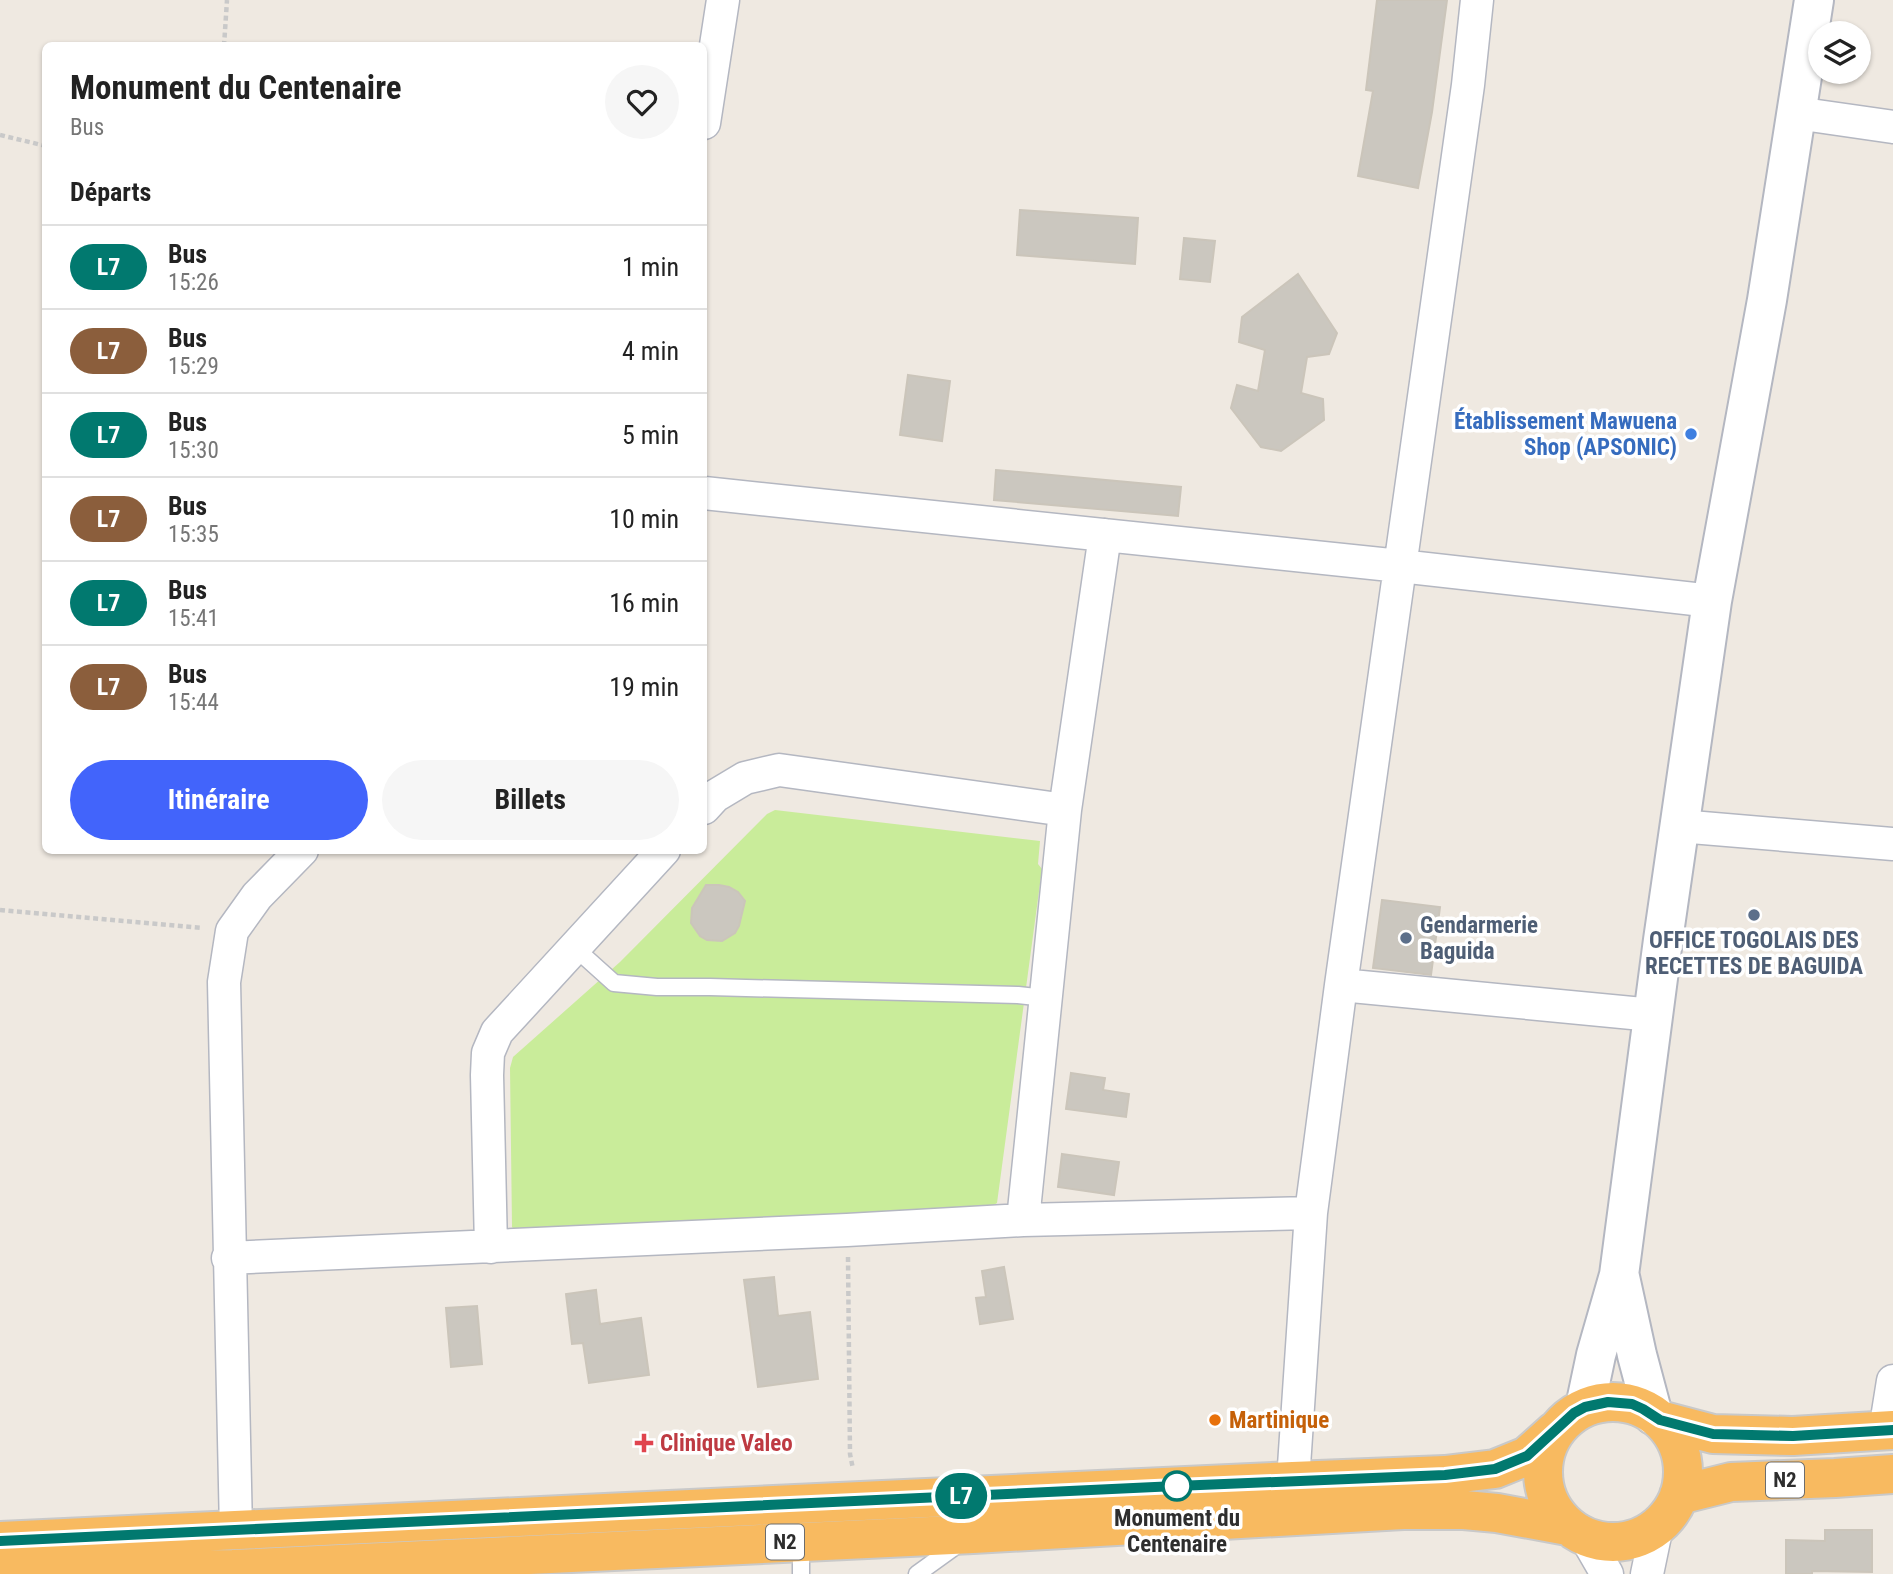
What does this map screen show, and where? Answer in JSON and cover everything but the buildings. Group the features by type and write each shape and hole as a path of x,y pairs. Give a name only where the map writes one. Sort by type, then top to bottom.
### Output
{"highway":[{"name":"N2","path":"0,1541 1445,1475 1495,1469 1527,1456 1574,1413 1597,1404 1620,1402 1632,1404 1657,1417 1713,1434 1793,1436 1889,1431"},
{"path":"1657,1417 1670,1430 1681,1455 1683,1482 1679,1495"},
{"path":"1555,1431 1544,1455 1542,1481 1558,1517 1576,1531"},
{"name":"N2","path":"0,1573 801,1558 973,1534 1437,1510 1497,1513 1576,1531 1597,1540 1623,1542 1635,1539 1657,1526 1673,1510 1679,1495 1731,1482 1893,1474"}],"street":[{"path":"707,98 723,0"},
{"path":"1293,1481 1311,1213 1468,85 1477,0"},
{"path":"1585,1407 1596,1355 1619,1275 1712,601 1767,300 1814,0"},
{"path":"1796,113 1893,127"},
{"path":"707,493 1712,601"},
{"path":"1023,1220 1065,810 1105,535"},
{"path":"707,805 715,796 746,778 779,770 1065,810"},
{"path":"1679,826 1893,844"},
{"path":"236,1530 224,982 232,931 257,897 298,854"},
{"path":"491,1247 486,1075 488,1054 497,1032 660,854"},
{"path":"1341,985 1653,1016"},
{"path":"229,1258 1023,1220 1311,1213"},
{"path":"1619,1275 1637,1355 1657,1417"},
{"path":"1889,1431 1893,1381"},
{"path":"1647,1574 1657,1526"},
{"path":"1576,1531 1607,1574"}],"lane":[{"path":"574,947 614,983 657,987 1018,995 1045,998"},
{"path":"917,1574 973,1534"}],"path":[{"path":"224,42 227,0"},
{"path":"0,135 42,145"},
{"path":"0,910 232,931"},
{"path":"848,1230 850,1454 858,1501"}],"green space":[{"path":"775,810 1040,841 1038,864 1042,869 997,1203 987,1209 523,1242 512,1227 510,1068 513,1057 620,962 767,814"}],"bus line":[{"name":"L7","path":"0,1541 1445,1475 1495,1469 1527,1456 1574,1413 1585,1407 1608,1402 1632,1404 1660,1420 1713,1434 1793,1436 1893,1430"}],"place":[{"name":"Établissement Mawuena Shop (APSONIC)","path":"1691,434"},
{"name":"OFFICE TOGOLAIS DES RECETTES DE BAGUIDA","path":"1754,915"},
{"name":"Gendarmerie Baguida","path":"1406,938"},
{"name":"Martinique","path":"1215,1420"},
{"name":"Clinique Valeo","path":"644,1443"},
{"name":"Monument du Centenaire","path":"1177,1486"}]}
